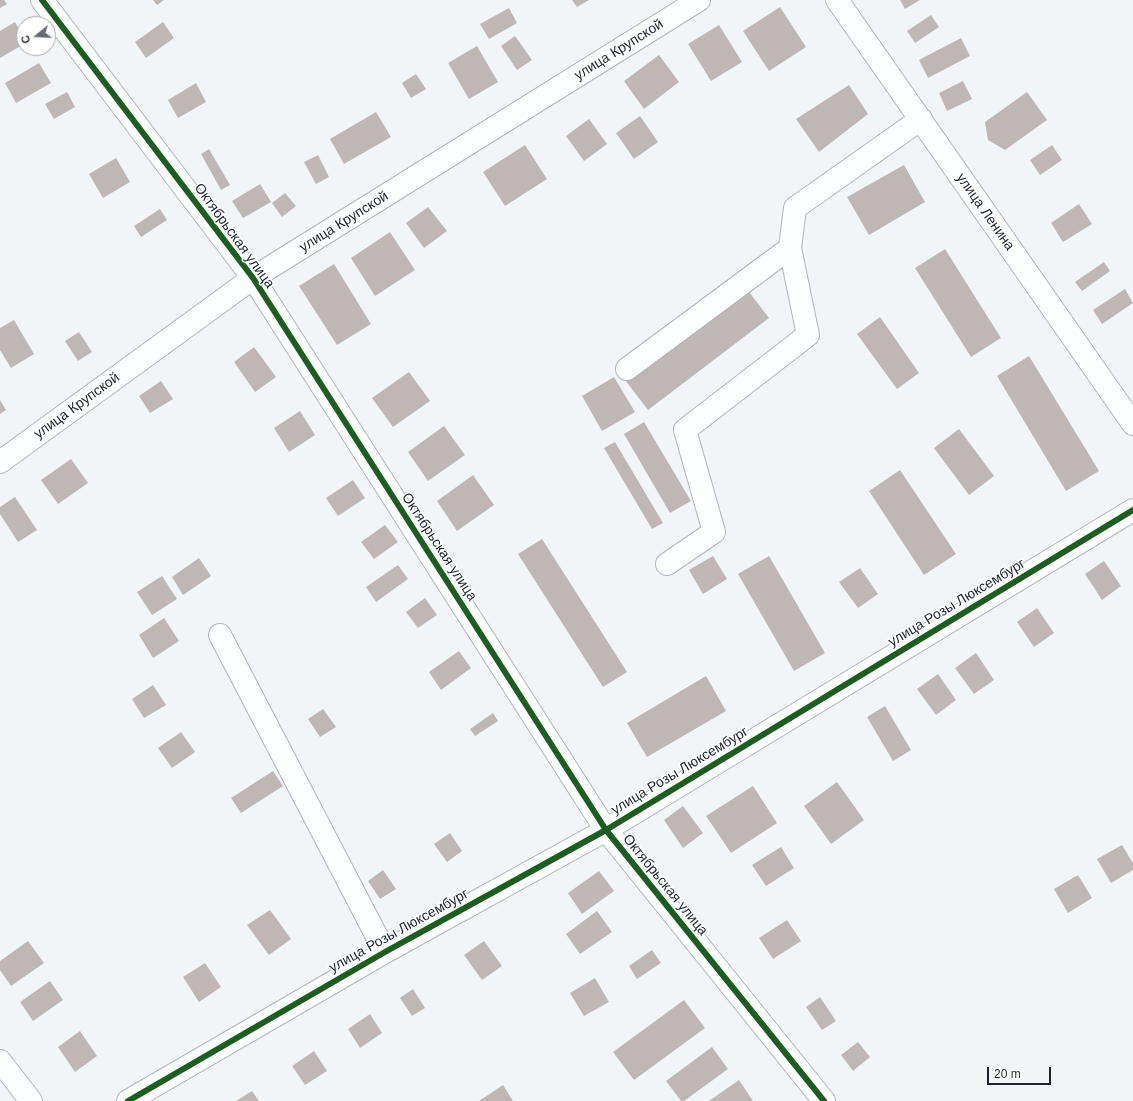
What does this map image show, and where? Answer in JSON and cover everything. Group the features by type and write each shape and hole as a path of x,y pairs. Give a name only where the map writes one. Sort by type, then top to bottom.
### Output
{"street":[{"name":"Октябрьская улица","path":"42,0 253,278 606,830 824,1101"},
{"name":"улица Крупской","path":"0,462 253,278 699,0"},
{"name":"улица Ленина","path":"837,0 1133,424"},
{"path":"667,564 714,532 685,430 808,335 790,248 794,208 920,119"},
{"path":"626,369 790,248"},
{"name":"улица Розы Люксембург","path":"128,1101 385,952 606,830 1133,510"},
{"name":"улица Розы Люксембург","path":"220,635 385,952"},
{"path":"0,1061 31,1101"}],"building":[{"path":"0,0 4,0 7,4 0,8"},
{"path":"153,0 164,0 157,5"},
{"path":"572,0 589,0 577,7"},
{"path":"900,0 920,0 905,9"},
{"path":"780,7 806,47 769,71 743,31"},
{"path":"509,8 517,23 489,39 480,24"},
{"path":"931,15 939,27 915,43 907,31"},
{"path":"15,22 16,24 16,49 0,58 0,31"},
{"path":"163,22 174,38 146,58 135,42"},
{"path":"719,25 742,62 711,81 688,44"},
{"path":"515,36 532,60 517,70 501,46"},
{"path":"961,38 970,56 928,78 919,60"},
{"path":"477,46 498,82 469,99 448,63"},
{"path":"659,55 679,82 644,109 624,81"},
{"path":"39,63 51,83 16,103 5,83"},
{"path":"416,74 426,89 411,98 402,83"},
{"path":"963,81 972,99 947,111 939,93"},
{"path":"196,83 206,102 178,118 168,100"},
{"path":"849,85 868,114 819,152 796,119"},
{"path":"67,92 75,107 54,119 45,104"},
{"path":"1027,92 1047,120 1005,150 988,140 985,122"},
{"path":"376,112 391,137 344,164 330,139"},
{"path":"640,116 658,142 634,159 616,133"},
{"path":"589,119 607,144 584,161 566,136"},
{"path":"525,145 547,179 505,206 483,172"},
{"path":"1052,145 1062,160 1040,175 1030,160"},
{"path":"209,149 230,185 221,190 201,154"},
{"path":"318,155 329,177 316,184 304,162"},
{"path":"116,158 130,182 103,198 89,174"},
{"path":"904,165 925,202 869,235 847,197"},
{"path":"260,184 271,202 243,218 232,201"},
{"path":"285,193 296,206 282,217 272,203"},
{"path":"1079,204 1092,224 1063,242 1051,223"},
{"path":"428,207 447,231 424,248 406,223"},
{"path":"160,209 167,220 141,237 134,226"},
{"path":"390,232 415,270 375,296 351,258"},
{"path":"945,249 1001,338 971,357 915,268"},
{"path":"1104,262 1110,271 1082,291 1075,282"},
{"path":"334,264 371,324 337,345 299,286"},
{"path":"746,288 769,318 648,410 625,380"},
{"path":"1125,289 1133,303 1102,324 1093,310"},
{"path":"880,317 919,373 897,389 857,334"},
{"path":"14,320 34,354 11,368 0,350 0,328"},
{"path":"79,332 92,352 78,361 65,341"},
{"path":"254,347 276,377 255,392 234,362"},
{"path":"1029,356 1099,471 1066,491 997,376"},
{"path":"409,372 430,401 393,427 372,398"},
{"path":"614,377 635,412 602,431 582,396"},
{"path":"161,381 173,399 150,413 139,396"},
{"path":"0,400 6,410 0,414"},
{"path":"300,411 315,435 289,452 274,428"},
{"path":"644,422 691,501 670,513 624,434"},
{"path":"444,426 465,455 428,481 408,452"},
{"path":"959,429 994,476 969,495 934,448"},
{"path":"615,442 663,523 652,529 604,448"},
{"path":"71,459 88,483 58,504 41,480"},
{"path":"900,470 956,554 924,575 869,491"},
{"path":"473,475 494,505 457,531 437,501"},
{"path":"353,480 365,498 338,516 326,498"},
{"path":"15,497 37,530 18,542 0,514 0,507"},
{"path":"385,525 398,542 374,559 361,542"},
{"path":"542,539 627,672 603,687 518,554"},
{"path":"713,556 727,579 703,594 689,570"},
{"path":"769,556 825,653 794,671 738,574"},
{"path":"199,558 211,576 183,595 172,577"},
{"path":"1104,561 1121,586 1102,600 1085,574"},
{"path":"398,565 408,579 376,602 366,587"},
{"path":"860,568 878,594 858,608 839,582"},
{"path":"162,576 177,599 152,615 137,592"},
{"path":"425,598 437,615 418,628 406,612"},
{"path":"1037,608 1054,633 1034,647 1017,622"},
{"path":"164,618 179,641 153,658 139,635"},
{"path":"459,651 471,668 441,690 429,672"},
{"path":"976,653 994,680 974,694 955,668"},
{"path":"938,674 956,700 936,715 917,689"},
{"path":"706,676 726,711 647,757 627,723"},
{"path":"153,685 166,705 144,718 132,699"},
{"path":"885,706 911,750 893,761 867,717"},
{"path":"323,709 336,727 320,737 308,719"},
{"path":"493,713 498,721 475,736 470,729"},
{"path":"181,732 195,752 172,768 158,748"},
{"path":"273,771 283,786 241,813 231,798"},
{"path":"837,782 864,820 831,844 804,806"},
{"path":"753,786 777,823 731,853 706,816"},
{"path":"683,806 703,833 683,848 664,820"},
{"path":"450,833 462,851 447,862 434,844"},
{"path":"1122,845 1133,863 1133,870 1111,883 1097,859"},
{"path":"781,847 794,868 766,886 752,865"},
{"path":"383,870 396,889 380,899 368,881"},
{"path":"599,871 614,891 582,914 568,893"},
{"path":"1078,875 1092,898 1068,913 1054,889"},
{"path":"270,910 291,939 269,955 247,925"},
{"path":"597,911 612,932 580,954 566,934"},
{"path":"787,920 801,941 773,959 759,938"},
{"path":"28,941 44,963 11,986 0,970 0,961"},
{"path":"484,941 502,966 482,980 464,955"},
{"path":"652,950 661,963 637,979 629,966"},
{"path":"205,963 221,987 199,1002 183,977"},
{"path":"595,978 609,1002 584,1016 570,993"},
{"path":"50,981 63,1000 33,1021 20,1002"},
{"path":"413,989 425,1008 412,1016 400,998"},
{"path":"820,997 836,1021 822,1030 806,1007"},
{"path":"684,1000 705,1028 634,1080 613,1052"},
{"path":"370,1014 382,1033 360,1048 348,1029"},
{"path":"80,1031 97,1056 75,1072 58,1047"},
{"path":"858,1042 870,1057 853,1071 841,1055"},
{"path":"712,1047 728,1069 684,1101 681,1101 666,1081"},
{"path":"314,1051 327,1071 305,1085 292,1066"},
{"path":"739,1080 753,1101 709,1101"},
{"path":"503,1085 513,1101 479,1101"},
{"path":"252,1091 259,1101 236,1101"}],"cycle path":[{"path":"42,0 253,278 606,830 824,1101"},
{"path":"128,1101 385,952 606,830 1133,510"}]}
